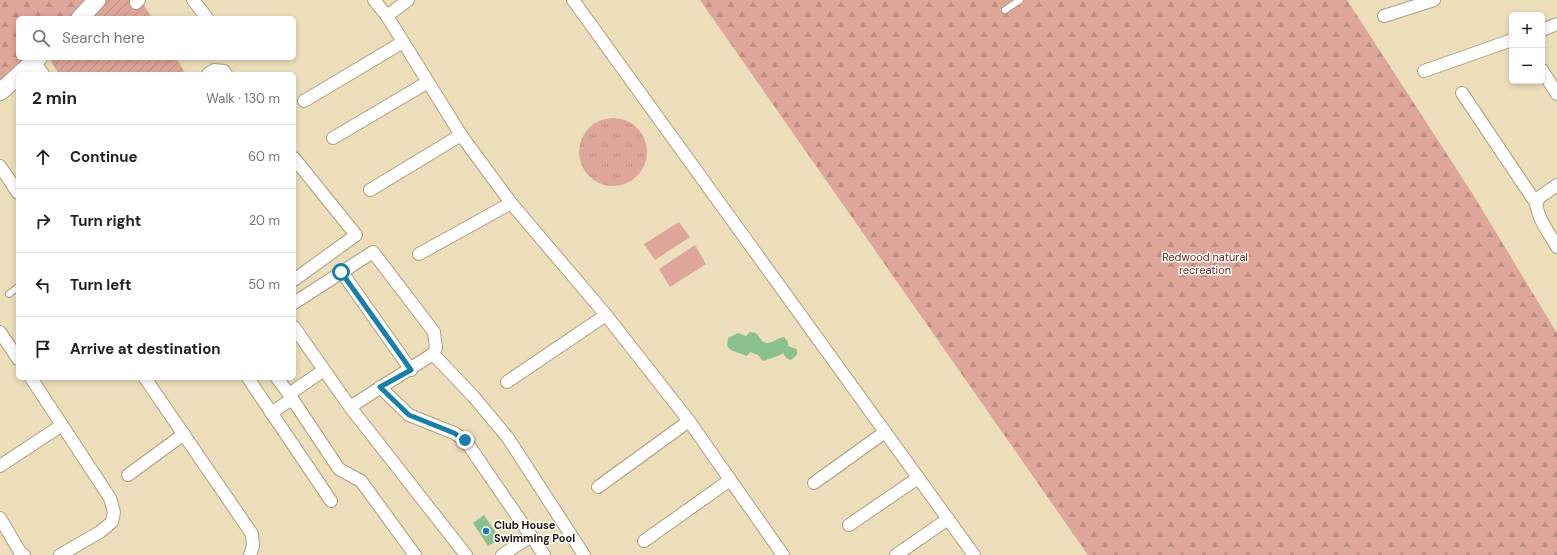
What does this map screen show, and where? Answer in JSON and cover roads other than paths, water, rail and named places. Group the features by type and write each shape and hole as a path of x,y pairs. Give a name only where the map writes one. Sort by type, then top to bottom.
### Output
{"main road":[{"path":"82,16 97,0"},
{"path":"24,72 38,65"},
{"path":"0,92 16,78"}],"street":[{"path":"193,0 205,16"},
{"path":"374,0 387,16 461,135 511,203 606,315 690,421 781,554"},
{"path":"387,16 408,0"},
{"path":"573,0 974,555"},
{"path":"1384,16 1434,0"},
{"path":"1545,29 1557,24"},
{"path":"1424,71 1509,41"},
{"path":"304,101 403,42"},
{"path":"211,72 214,70 225,72"},
{"path":"1545,75 1557,94"},
{"path":"333,138 428,82"},
{"path":"1462,93 1536,203 1542,221 1557,247"},
{"path":"370,190 461,135"},
{"path":"296,160 356,235 296,279"},
{"path":"0,166 16,190"},
{"path":"1536,203 1540,197 1557,185"},
{"path":"419,254 511,203"},
{"path":"296,302 374,252 434,332 436,348 433,354 411,370 380,387 350,407"},
{"path":"341,272 411,370"},
{"path":"507,382 606,315"},
{"path":"296,330 350,407 466,555"},
{"path":"0,333 16,356"},
{"path":"433,354 473,396 508,438 584,555"},
{"path":"272,413 290,396 324,370"},
{"path":"32,380 110,498 114,512 112,522 100,532 60,555"},
{"path":"146,380 252,534 253,546 250,555"},
{"path":"249,380 331,501"},
{"path":"278,380 339,469 361,481 415,555"},
{"path":"380,387 409,415 454,433 465,440 544,555"},
{"path":"598,487 690,421"},
{"path":"0,466 62,425"},
{"path":"814,483 885,432"},
{"path":"128,475 184,434"},
{"path":"849,525 918,478"},
{"path":"644,541 730,480"},
{"path":"0,518 20,552 24,555"},
{"path":"896,555 948,519"},
{"path":"502,555 530,536"}],"lane":[{"path":"1005,10 1020,0"},
{"path":"9,294 16,289"}],"place":[{"name":"Club House Swimming Pool","path":"486,531"}],"park label":[{"name":"Redwood natural recreation","path":"1205,263"}]}
